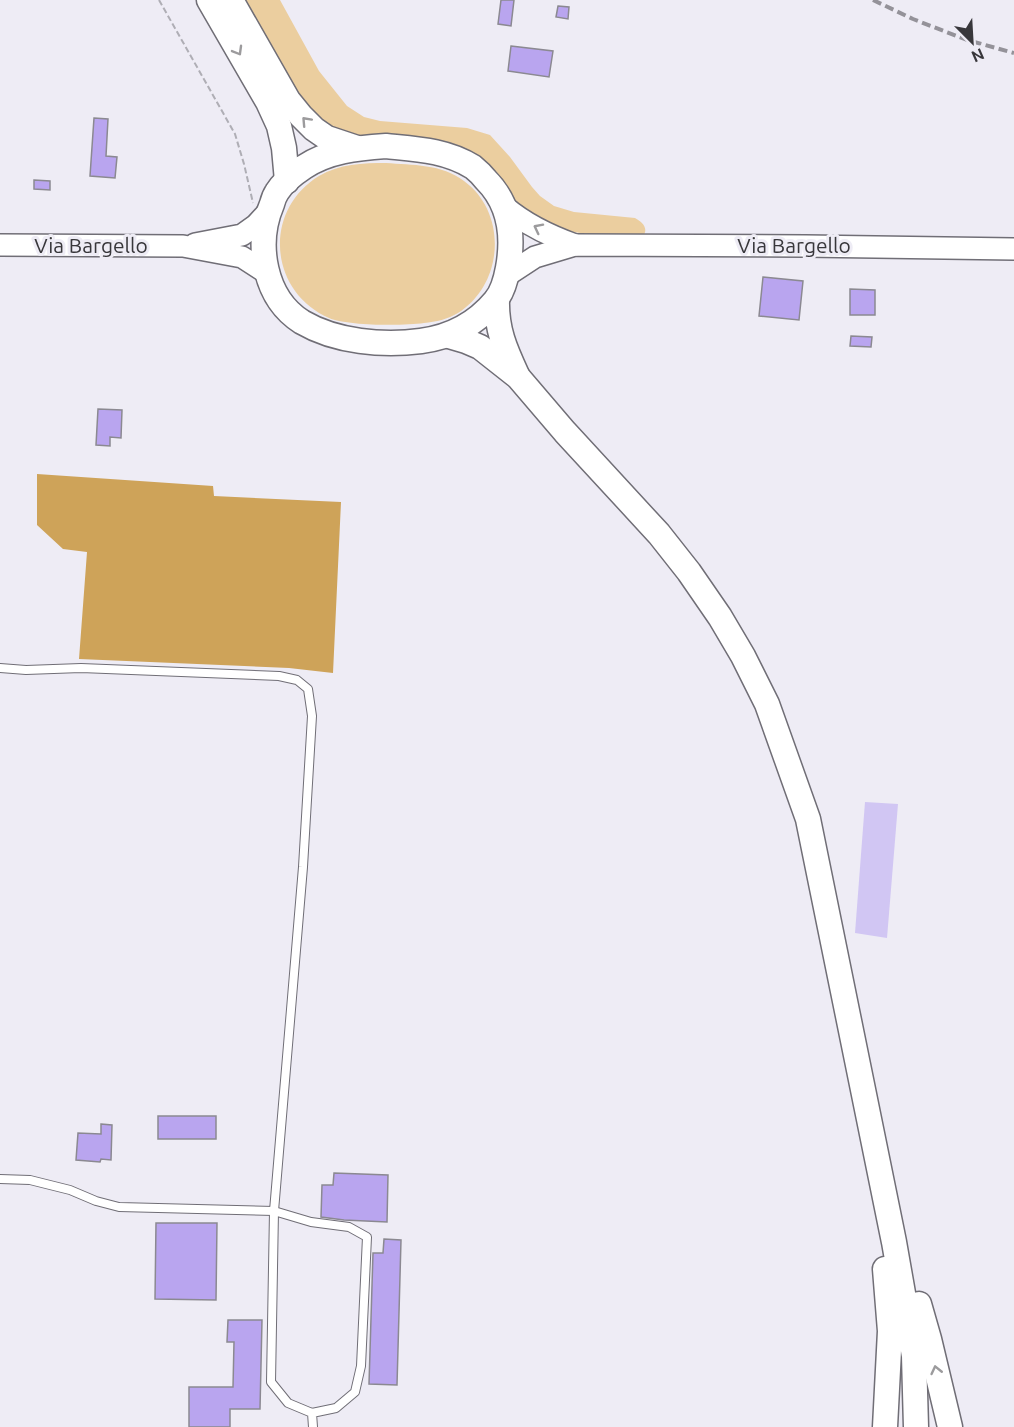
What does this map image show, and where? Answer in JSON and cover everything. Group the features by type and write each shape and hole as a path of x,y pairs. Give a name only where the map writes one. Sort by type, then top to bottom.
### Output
{"main road":[{"path":"209,0 268,102 279,126 287,181"},
{"path":"231,0 288,100 301,116 327,138 357,148"},
{"path":"386,146 419,149 443,153 461,160 475,169 494,188 505,207 510,229 511,250 506,276 496,299 486,311 467,326 448,336 420,341 379,343 348,339 324,332 301,321 285,306 274,290 267,273 264,252 260,211 287,181 303,167 324,156 357,148 386,146"},
{"name":"Via Bargello","path":"505,207 518,218 575,245"},
{"name":"Via Bargello","path":"183,246 242,235 256,225 260,211"},
{"name":"Via Bargello","path":"0,245 183,246 242,257 267,273"},
{"name":"Via Bargello","path":"506,276 535,257 575,245 1014,249"},
{"path":"496,299 496,317 500,332 518,377"},
{"path":"448,336 480,347 518,377 659,534 720,617 767,704 808,819 894,1242 914,1356 916,1427"},
{"path":"874,1144 890,1331 885,1427"},
{"path":"874,1144 929,1340 950,1427"}],"lane":[{"path":"0,668 26,670 81,668 279,676 297,680 308,689 312,717 303,867 274,1211 271,1382 288,1403 312,1413 336,1408 355,1392 361,1366 367,1237 349,1227 311,1222 274,1211 119,1208 40,1182 0,1179"},
{"path":"312,1413 313,1427"}],"path":[{"path":"159,0 235,134 252,194 260,211"}],"shaded area":[{"path":"243,0 280,0 319,71 347,106 364,117 380,121 467,128 490,135 540,196 554,206 574,212 635,218 644,225 644,235 588,234 547,224 519,207 497,172 487,163 470,151 452,143 415,137 357,136 334,129 307,106"},
{"path":"360,164 426,166 455,175 478,195 488,211 494,229 495,248 492,267 485,285 473,300 450,317 433,322 403,325 338,321 309,306 294,289 284,270 280,250 281,229 288,209 301,191 319,176 335,169"},
{"path":"37,474 213,486 214,496 341,502 333,673 289,668 79,659 87,552 63,549 37,525"},
{"path":"865,802 898,804 887,938 855,933"}],"building":[{"path":"501,0 514,0 511,26 498,24"},
{"path":"558,6 569,7 568,19 556,17"},
{"path":"511,46 553,51 549,77 508,71"},
{"path":"94,118 108,119 106,156 117,157 115,178 90,176"},
{"path":"34,180 50,181 50,190 34,189"},
{"path":"763,277 803,281 799,320 759,316"},
{"path":"850,289 875,290 875,315 850,315"},
{"path":"851,336 872,337 871,347 850,346"},
{"path":"98,409 122,410 121,438 110,437 110,446 96,445"},
{"path":"158,1116 216,1116 216,1139 158,1139"},
{"path":"101,1124 112,1125 111,1160 101,1159 100,1162 76,1160 78,1133 101,1134"},
{"path":"334,1173 388,1175 387,1222 321,1217 322,1185 333,1185"},
{"path":"156,1223 217,1223 216,1300 155,1299"},
{"path":"384,1239 401,1240 397,1385 369,1384 373,1253 383,1253"},
{"path":"228,1320 262,1320 260,1409 230,1409 230,1427 189,1427 189,1387 233,1387 234,1342 227,1342"}],"railway":[{"path":"873,0 913,19 967,40 1014,53"}]}
